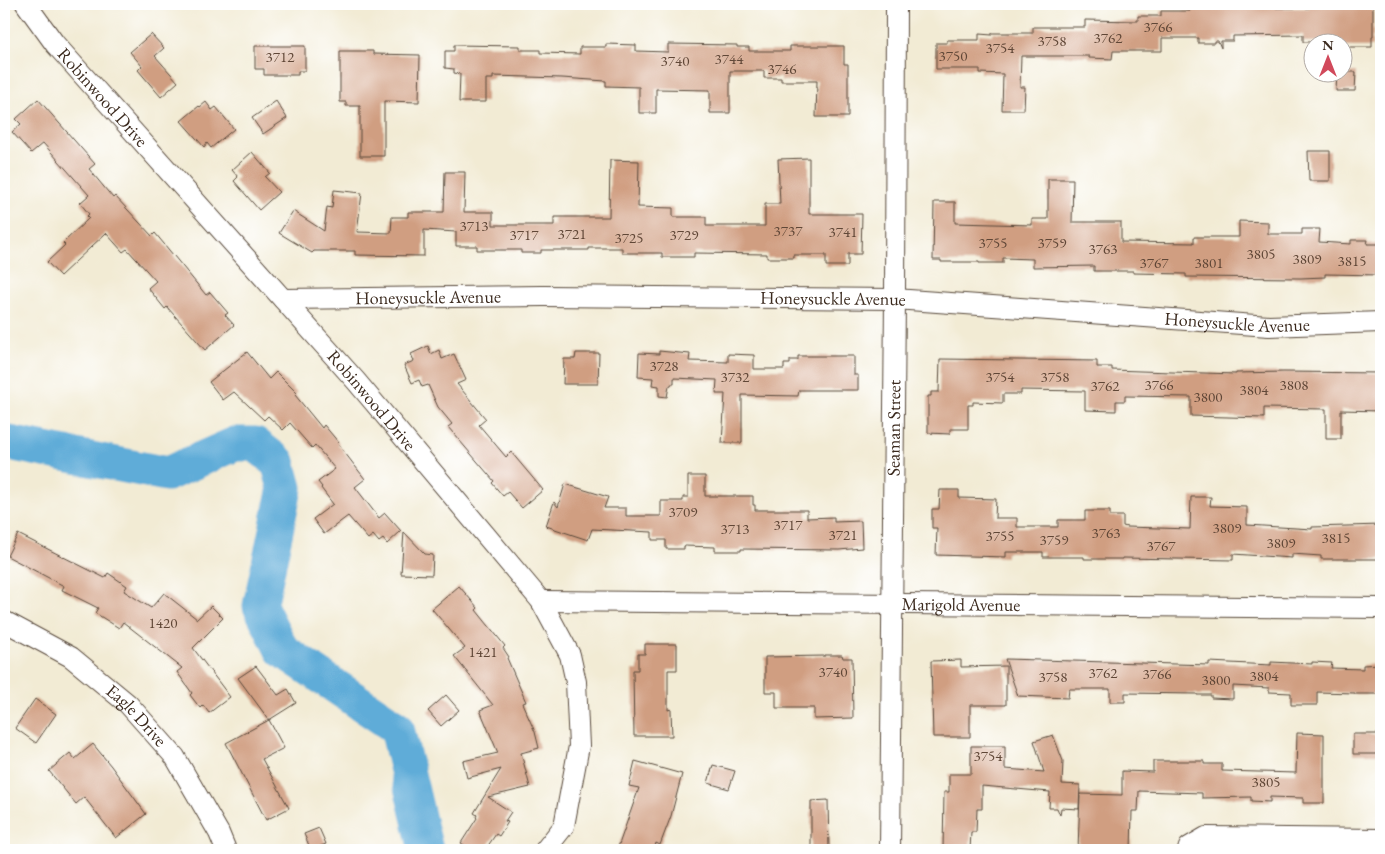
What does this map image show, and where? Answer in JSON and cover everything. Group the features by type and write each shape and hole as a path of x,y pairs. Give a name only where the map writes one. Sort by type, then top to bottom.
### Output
{"street":[{"name":"Robinwood Drive","path":"26,4 55,44 356,381 541,601 570,655 576,682 579,746 564,826 545,850"},
{"name":"Seaman Street","path":"890,850 896,4"},
{"name":"Honeysuckle Avenue","path":"283,299 534,296 895,299 1269,326 1381,322"},
{"name":"Marigold Avenue","path":"541,601 1381,608"},
{"name":"Eagle Drive","path":"4,621 70,657 128,704 175,757 219,833 226,850"},
{"path":"1188,848 1206,837 1381,839"}],"building":[{"path":"1251,4 1276,4 1276,8 1309,8 1309,6 1373,4 1372,47 1352,47 1352,32 1302,32 1302,35 1233,36 1233,41 1221,41 1221,48 1218,41 1214,41 1214,43 1198,43 1198,38 1162,38 1162,51 1113,51 1112,59 1089,58 1089,56 1021,56 1020,87 1025,87 1024,110 1002,110 1003,74 980,73 980,69 936,69 936,43 947,43 947,40 979,40 979,34 1033,33 1033,27 1085,27 1085,20 1138,21 1138,16 1161,16 1161,11 1190,11 1190,6 1251,6"},
{"path":"151,34 164,48 155,56 178,82 161,97 138,70 142,66 130,52"},
{"path":"606,44 636,45 636,51 668,52 668,44 737,45 737,47 749,47 749,51 790,51 790,46 844,46 844,64 848,64 848,117 816,117 817,81 781,81 781,78 764,78 764,71 730,71 730,113 710,113 710,90 656,89 656,113 639,113 639,87 606,86 606,81 562,78 493,76 493,79 486,79 486,102 459,102 460,74 454,73 454,69 445,68 445,51 454,51 454,45 520,46 520,50 540,50 540,53 580,54 580,47 606,47"},
{"path":"255,46 305,46 305,71 298,71 298,75 264,75 264,69 255,69"},
{"path":"340,51 373,51 373,54 420,55 419,102 384,101 384,156 360,156 360,106 346,106 346,102 340,102"},
{"path":"1352,72 1356,72 1355,91 1336,91 1336,82 1352,82"},
{"path":"38,99 95,164 89,169 113,198 115,196 152,236 155,233 206,295 210,292 228,313 225,315 234,325 205,350 167,307 165,309 148,288 156,281 127,249 123,252 106,233 60,276 47,262 65,245 63,243 89,218 87,216 89,214 80,203 89,195 43,143 31,153 12,132 21,124 16,119"},
{"path":"276,101 287,118 263,134 252,118"},
{"path":"206,102 212,110 216,107 234,129 211,148 207,143 204,147 181,121"},
{"path":"1308,151 1330,151 1330,181 1309,181"},
{"path":"252,152 270,173 265,177 279,192 259,210 234,181 238,177 232,170"},
{"path":"809,158 809,214 862,214 861,254 848,254 848,266 826,266 826,255 794,255 794,258 767,258 767,254 694,253 694,257 662,257 662,253 622,253 622,248 541,250 541,253 521,253 521,250 477,250 477,246 456,246 456,232 424,230 424,256 355,255 355,251 314,251 312,253 279,233 293,211 324,231 327,207 332,208 334,190 362,193 357,232 391,233 392,217 408,217 408,212 444,212 445,172 465,172 464,212 493,212 493,225 554,225 554,217 609,217 610,160 639,161 638,207 673,208 673,217 706,217 706,226 765,226 765,204 780,204 778,159"},
{"path":"1048,179 1073,179 1072,222 1121,222 1121,242 1194,243 1194,237 1239,237 1239,221 1268,222 1268,234 1302,234 1302,229 1320,229 1319,242 1351,244 1351,240 1368,240 1367,244 1381,244 1381,275 1325,274 1325,277 1301,278 1186,277 1186,274 1094,271 1094,266 1033,267 1033,259 1003,258 1003,263 941,262 941,260 933,260 934,202 955,202 955,223 1032,225 1032,219 1048,219"},
{"path":"428,346 431,354 439,350 442,359 454,354 466,380 457,384 486,419 479,425 506,457 511,452 543,490 522,508 508,492 503,496 492,483 494,481 448,427 452,424 438,407 428,385 422,387 419,380 412,383 404,365 414,361 411,354"},
{"path":"659,351 690,354 689,361 728,362 728,354 754,355 754,369 784,369 784,364 790,364 790,360 798,360 798,356 854,356 854,375 858,375 858,390 799,390 798,396 742,395 742,443 722,443 725,394 716,394 717,380 674,378 674,384 669,386 667,397 659,396 659,386 652,385 653,378 638,377 639,353 659,354"},
{"path":"247,352 269,379 276,372 297,393 295,395 322,428 324,425 339,443 365,479 355,487 379,518 385,513 401,531 387,544 383,539 379,542 373,535 368,539 348,516 324,534 313,519 333,504 318,482 335,469 315,445 312,448 290,423 283,430 268,416 264,420 234,392 223,400 209,382"},
{"path":"576,353 599,353 598,384 563,384 564,359 575,359"},
{"path":"940,359 1097,361 1097,367 1112,367 1112,370 1140,371 1236,374 1284,372 1381,373 1381,411 1341,410 1341,439 1326,439 1326,409 1264,408 1264,418 1191,416 1191,397 1125,396 1125,401 1116,401 1116,411 1085,410 1085,391 1021,390 1021,394 1003,394 1003,403 973,402 973,405 968,405 968,429 950,429 950,434 928,433 928,396 931,396 931,392 939,392"},
{"path":"688,476 705,476 705,496 753,496 755,510 807,510 807,518 834,517 834,522 861,521 862,548 839,550 741,549 741,551 715,551 715,547 684,546 684,549 666,549 666,540 652,540 652,532 592,529 588,540 546,526 554,502 558,507 565,484 608,497 604,508 626,508 626,516 661,516 661,501 683,501 683,497 688,497"},
{"path":"940,490 959,490 959,498 996,499 995,518 1017,518 1017,527 1058,527 1058,520 1085,520 1085,511 1110,511 1110,516 1123,516 1123,526 1127,527 1190,529 1191,497 1211,497 1210,506 1247,507 1247,525 1312,529 1312,527 1381,525 1381,559 1321,559 1321,556 1292,554 1292,558 1233,554 1233,560 1084,559 1084,557 1043,557 1043,552 1006,552 1006,557 936,555 937,528 932,528 932,509 939,509"},
{"path":"404,532 425,554 433,555 432,575 401,574"},
{"path":"18,534 105,578 108,573 127,586 124,591 151,608 164,593 197,619 211,606 223,618 193,648 230,697 209,713 203,705 200,708 177,672 182,668 123,622 119,628 95,613 98,608 62,590 64,586 7,556"},
{"path":"459,586 478,608 476,610 505,646 503,648 509,657 507,658 526,702 522,703 535,732 539,748 521,753 530,787 488,797 511,812 505,821 508,822 499,836 496,834 485,850 472,850 461,843 477,818 477,815 474,813 501,769 467,778 463,761 498,753 480,710 493,705 454,656 465,648 432,609"},
{"path":"645,644 677,644 677,670 668,670 668,710 671,709 672,736 634,736 633,670 638,670 638,654 645,654"},
{"path":"842,655 843,658 852,658 853,718 814,719 814,708 776,708 776,692 765,692 765,657"},
{"path":"1005,659 1209,665 1209,662 1271,665 1271,662 1312,664 1312,662 1332,663 1331,668 1363,669 1363,665 1381,664 1381,694 1317,692 1317,705 1291,705 1291,693 1269,692 1269,688 1233,686 1233,699 1211,698 1211,695 1197,694 1125,693 1125,702 1110,702 1110,689 1069,689 1068,698 1018,696"},
{"path":"961,660 961,667 1006,666 1006,705 970,705 970,737 933,737 931,661"},
{"path":"256,666 278,695 288,689 296,703 269,720 238,678"},
{"path":"446,695 459,710 441,726 428,711"},
{"path":"35,699 56,714 36,743 15,728"},
{"path":"269,720 284,748 262,759 289,808 266,820 226,743"},
{"path":"1297,733 1324,734 1324,803 1303,803 1303,798 1270,797 1270,802 1251,801 1251,797 1202,798 1202,793 1139,791 1138,811 1132,811 1131,850 1078,850 1080,794 1122,795 1122,771 1153,772 1153,761 1204,761 1204,764 1222,764 1222,771 1296,773"},
{"path":"1353,734 1381,734 1381,754 1353,754"},
{"path":"1053,735 1063,761 1062,784 1080,785 1079,809 1061,808 1060,815 1057,808 1049,808 1050,792 982,786 982,809 977,809 976,832 971,832 970,850 943,850 944,792 949,792 949,774 971,774 971,746 1005,746 1005,769 1044,772 1034,741"},
{"path":"93,744 146,814 116,838 84,797 76,804 49,771 70,753 75,759"},
{"path":"635,761 682,774 671,816 660,845 656,843 654,850 617,850 639,788 629,786"},
{"path":"713,765 735,771 729,789 708,783"},
{"path":"828,800 829,850 811,850 811,801"},
{"path":"319,828 326,844 311,850 304,834"}],"waterway":[{"path":"4,442 167,474 235,444 255,444 278,462 285,488 260,606 282,650 397,728 426,850"}]}
